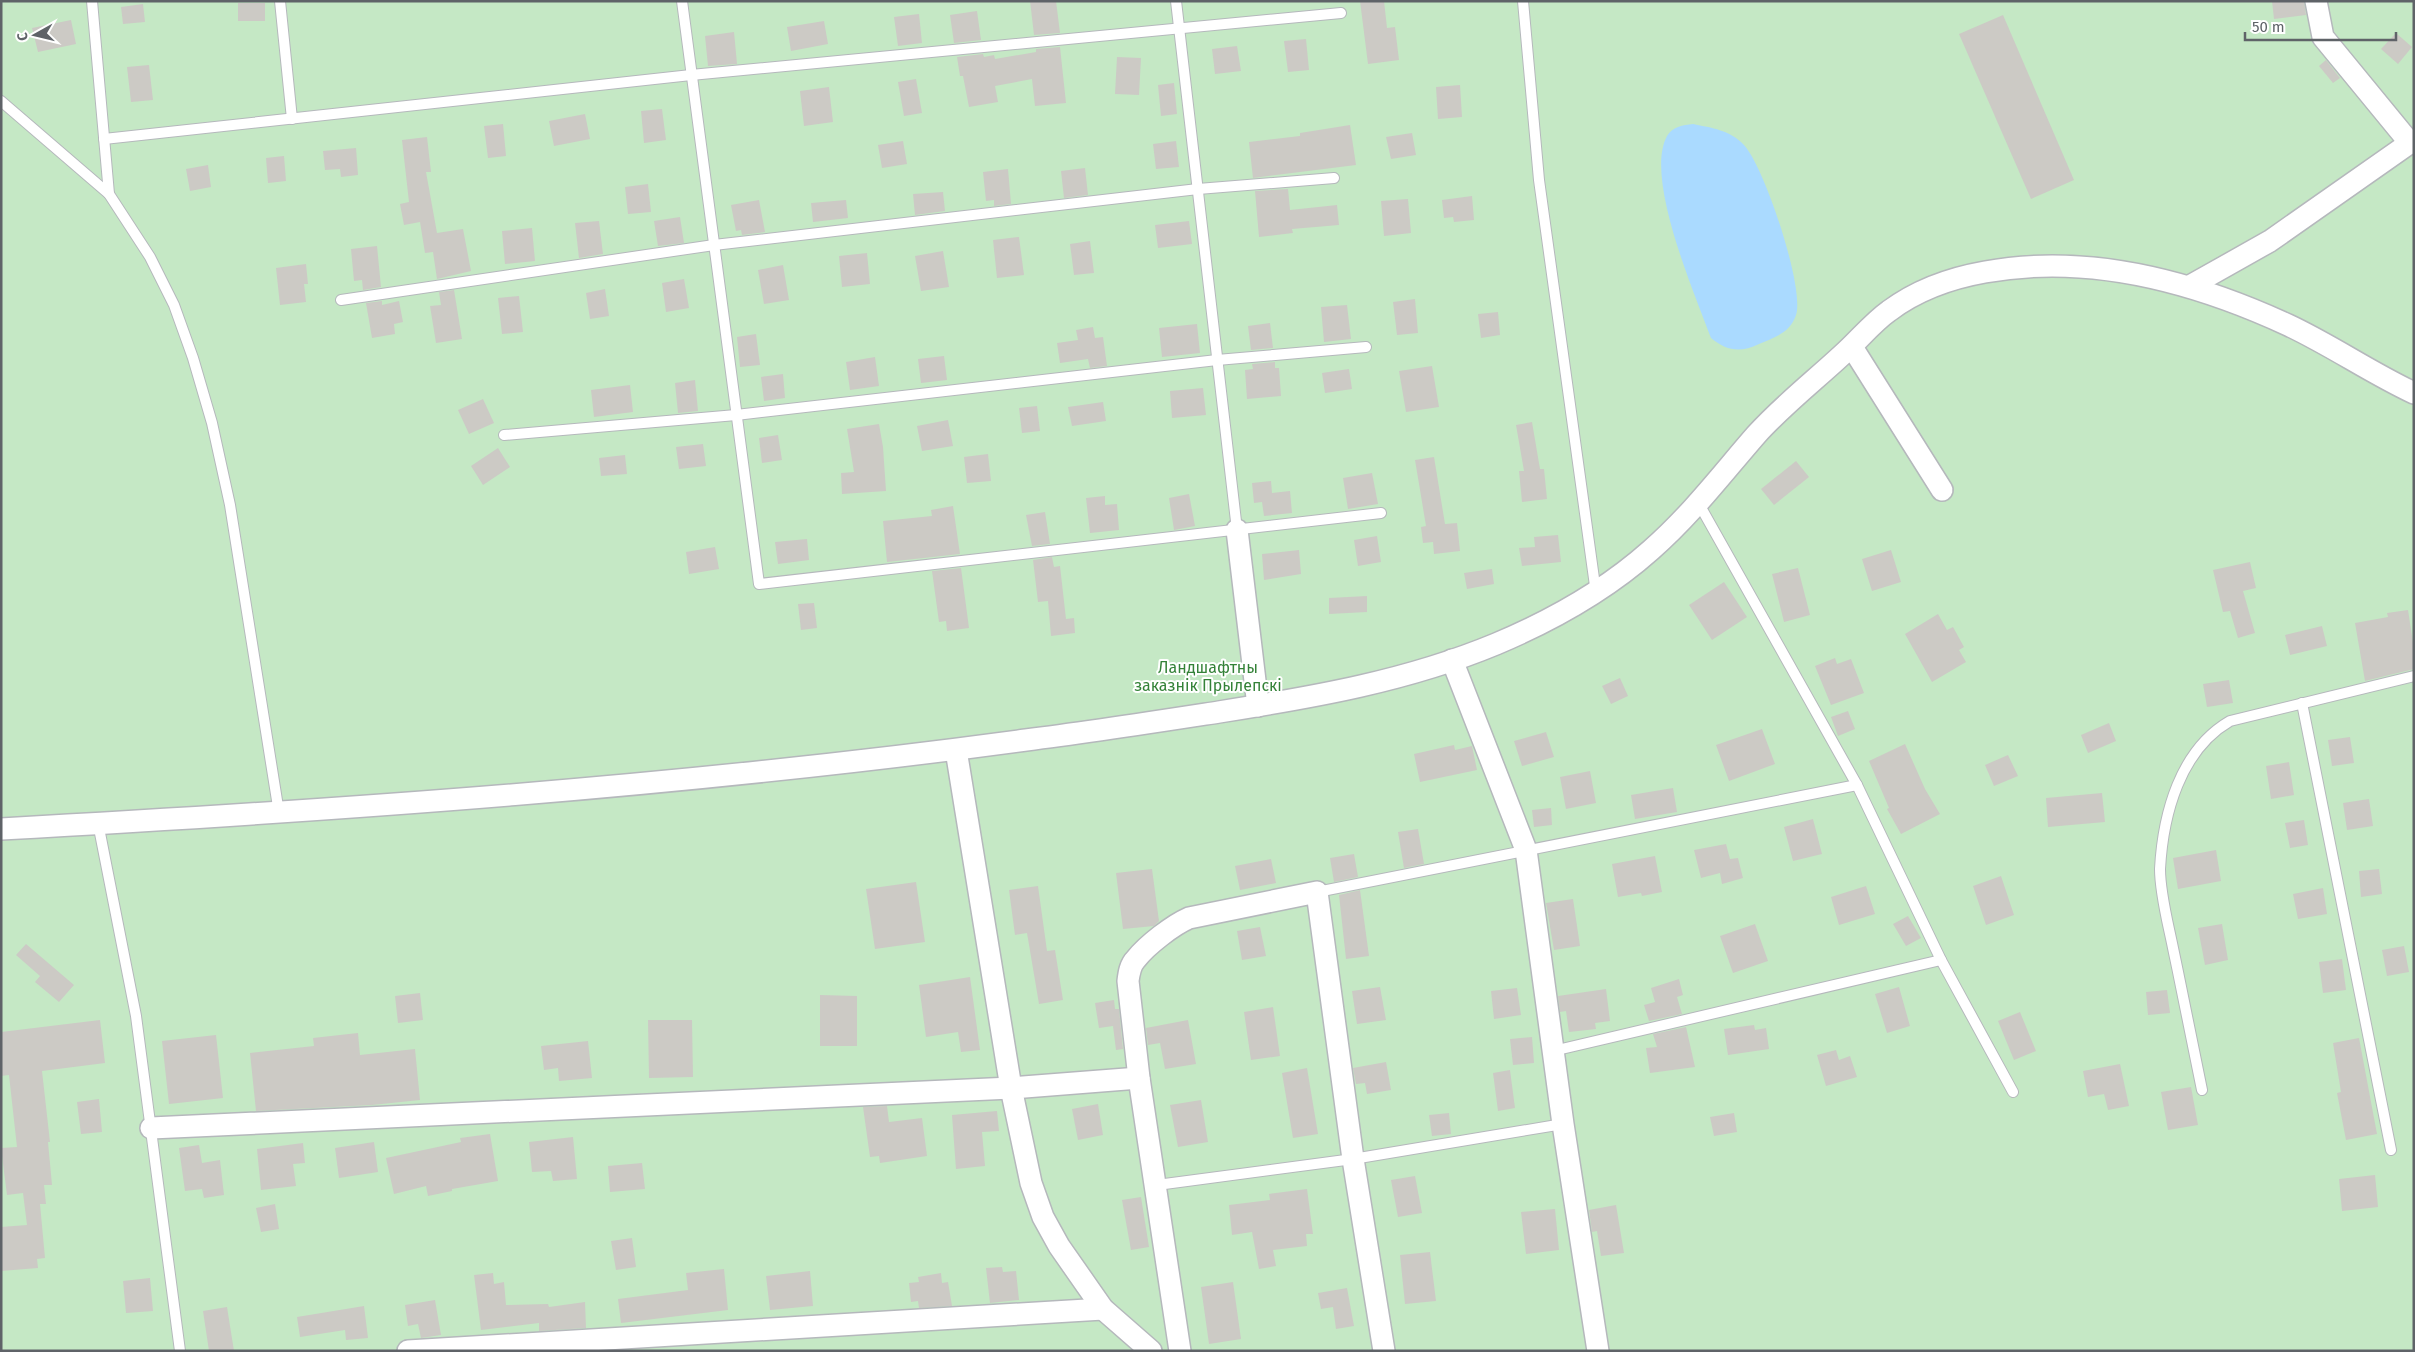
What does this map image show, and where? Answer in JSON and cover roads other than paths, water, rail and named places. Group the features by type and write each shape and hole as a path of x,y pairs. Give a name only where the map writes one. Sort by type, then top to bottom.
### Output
{"street":[{"path":"2190,286 2270,242 2412,141 2323,37 2316,1"},
{"path":"1,828 279,813 560,792 757,773 956,750 1113,729 1258,706 1373,684 1419,673 1558,616 1596,593 1653,548 1699,504 1761,429 1852,347 1886,313 1913,296 1940,283 1980,273 2020,267 2060,266 2130,274 2190,286 2291,326 2414,393"},
{"path":"1852,347 1942,490"},
{"path":"1236,530 1258,706"},
{"path":"1452,660 1526,850 1563,1124 1598,1351"},
{"path":"956,750 1011,1088 1032,1183 1043,1217 1059,1246 1103,1309 1151,1351"},
{"path":"1180,1351 1157,1185 1139,1078 1128,981 1130,969 1135,959 1179,922 1189,918 1317,892 1353,1159 1384,1351"},
{"path":"151,1128 1011,1088 1139,1078"},
{"path":"408,1351 1103,1309"}],"lane":[{"path":"92,1 109,194"},
{"path":"280,1 292,118"},
{"path":"682,1 759,584 1381,513"},
{"path":"1176,1 1236,530"},
{"path":"1523,1 1539,180 1596,593"},
{"path":"104,139 691,75 1341,13"},
{"path":"1,101 109,194 150,257 174,305 193,358 212,423 230,505 279,813"},
{"path":"341,300 714,245 1198,189 1334,178"},
{"path":"504,435 736,415 1217,360 1366,347"},
{"path":"1699,504 1856,784 1941,960 2013,1092"},
{"path":"2202,1090 2167,918 2160,870 2166,825 2183,771 2200,744 2215,730 2230,721 2414,676"},
{"path":"2302,702 2391,1150"},
{"path":"1317,892 1856,784"},
{"path":"98,823 136,1016 180,1351"},
{"path":"1553,1051 1941,960"},
{"path":"1157,1185 1353,1159 1563,1124"}],"water":[{"path":"1693,124 1714,128 1727,133 1744,145 1762,177 1772,201 1789,255 1797,301 1796,315 1790,326 1781,334 1746,349 1728,348 1711,338 1684,266 1667,207 1662,179 1662,155 1667,136 1675,129"}],"park label":[{"name":"Ландшафтны заказнік Прылепскі","path":"1208,676"}]}
